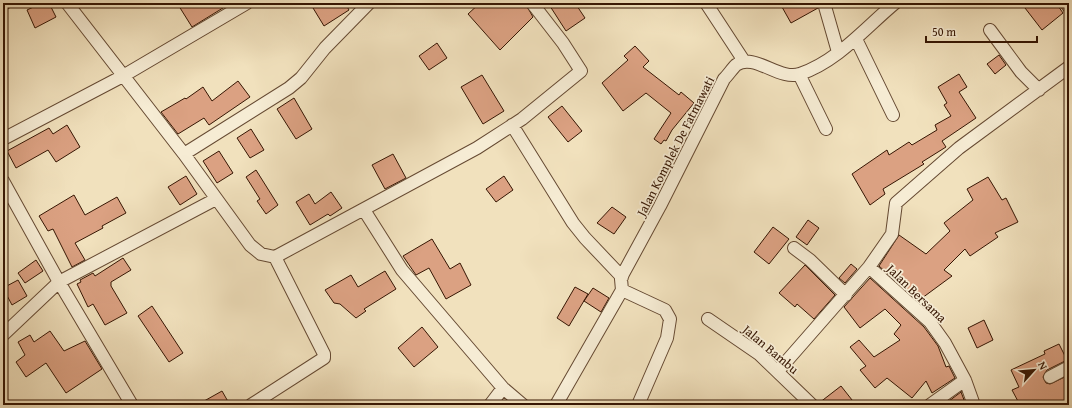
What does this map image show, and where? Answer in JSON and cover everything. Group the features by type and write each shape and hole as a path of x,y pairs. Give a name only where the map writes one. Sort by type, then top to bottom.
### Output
{"street":[{"path":"67,3 184,154 250,245 261,254 275,258 476,148 512,125 581,71 563,43 532,3"},
{"path":"3,140 123,76 247,3"},
{"path":"184,154 289,88 301,78 325,48 369,3"},
{"path":"706,3 744,61 755,63 788,76 799,74 823,63 856,39 895,3"},
{"path":"824,3 838,52"},
{"path":"1066,3 1069,7"},
{"path":"990,30 1021,72 1039,90"},
{"path":"856,39 893,114"},
{"name":"Jalan Komplek De Fatmawati","path":"556,405 622,290 622,277 724,79 736,66 744,61"},
{"path":"778,371 870,267 892,234 896,203 959,148 1069,67"},
{"path":"799,74 826,129"},
{"path":"512,125 574,223 585,238 622,277"},
{"path":"3,181 59,282 132,405"},
{"path":"3,335 59,282 216,199"},
{"path":"364,210 402,270 504,388 523,405"},
{"path":"794,248 810,260 846,295"},
{"path":"251,405 324,358 275,258"},
{"name":"Jalan Bersama","path":"870,267 930,322 946,342 965,380 974,405"},
{"path":"622,290 665,310 670,319 667,338 638,405"},
{"name":"Jalan Bambu","path":"708,319 738,338 778,371 812,405"},
{"path":"1050,377 1069,367"},
{"path":"930,405 965,380"},
{"path":"490,405 504,388"}],"building":[{"path":"42,3 49,3 56,17 35,28 27,10"},
{"path":"177,3 231,3 192,27"},
{"path":"310,3 345,3 349,10 324,26"},
{"path":"480,3 525,3 533,17 500,50 468,14"},
{"path":"541,3 548,3 544,6"},
{"path":"548,3 575,3 585,18 566,31"},
{"path":"788,3 817,3 818,8 791,23 782,7"},
{"path":"1032,3 1056,3 1063,13 1042,30 1025,8"},
{"path":"437,43 447,58 429,70 419,56"},
{"path":"635,46 649,61 643,67 679,95 681,92 694,103 672,130 666,141 664,140 661,144 654,139 671,113 646,93 623,111 602,83 628,60 624,56"},
{"path":"999,55 1006,65 995,74 987,64"},
{"path":"959,74 967,87 959,92 976,118 942,141 946,147 922,162 924,164 883,189 885,194 870,205 852,174 887,150 889,155 909,142 912,145 937,130 935,125 951,116 944,105 947,103 938,87"},
{"path":"482,75 504,111 483,124 461,87"},
{"path":"238,81 250,97 209,125 204,118 178,134 161,112 185,98 186,99 203,87 212,101"},
{"path":"294,98 312,129 296,139 277,109"},
{"path":"562,106 582,131 568,142 548,117"},
{"path":"67,125 80,147 56,162 48,150 16,168 7,151 49,128 53,134"},
{"path":"251,129 264,150 250,158 237,138"},
{"path":"219,151 233,173 217,183 203,161"},
{"path":"393,154 406,178 385,189 372,165"},
{"path":"256,170 278,205 266,214 257,201 260,199 246,177"},
{"path":"186,176 197,194 180,205 168,187"},
{"path":"504,176 513,190 496,202 486,189"},
{"path":"988,177 1002,200 1006,198 1018,222 995,233 998,237 970,256 965,249 944,270 952,276 918,301 879,266 899,235 926,254 950,231 944,223 973,200 967,189"},
{"path":"331,192 342,208 330,216 328,214 310,225 296,202 309,194 315,204"},
{"path":"74,195 85,215 117,197 126,213 102,226 103,228 75,243 85,260 72,267 53,229 48,231 39,216"},
{"path":"612,207 626,217 614,234 597,223"},
{"path":"808,220 819,228 807,245 796,237"},
{"path":"773,227 789,239 769,264 754,252"},
{"path":"432,239 450,269 460,263 471,285 446,299 429,268 416,275 403,256"},
{"path":"123,258 131,270 111,282 111,286 127,313 105,325 93,304 88,307 77,284 81,282 80,280 93,273 95,276"},
{"path":"36,260 43,271 25,283 18,273"},
{"path":"851,264 857,269 845,283 839,278"},
{"path":"805,265 835,295 814,319 797,304 795,307 779,293"},
{"path":"385,271 396,289 364,309 366,311 356,318 340,304 334,303 325,290 351,275 358,287"},
{"path":"870,278 924,327 938,346 946,367 949,366 955,378 932,393 926,381 912,398 887,378 875,388 860,370 866,366 850,347 859,340 874,357 900,340 894,334 901,325 885,309 860,328 844,307"},
{"path":"18,280 27,296 12,305 3,288"},
{"path":"575,287 588,294 569,326 557,318"},
{"path":"593,288 609,298 601,312 584,301"},
{"path":"152,306 183,353 169,362 138,316"},
{"path":"984,320 993,340 977,348 968,328"},
{"path":"422,327 438,347 414,367 398,348"},
{"path":"50,331 64,351 85,341 102,369 66,393 46,363 26,377 16,362 25,355 18,342 30,335 34,342"},
{"path":"1059,344 1067,360 1047,370 1043,377 1046,383 1050,384 1069,375 1069,402 1063,405 1020,405 1012,390 1019,387 1011,370 1045,354 1044,351"},
{"path":"841,386 856,405 819,405 819,403"},
{"path":"222,391 230,405 197,405"},
{"path":"961,392 966,405 952,405 949,401"}]}
